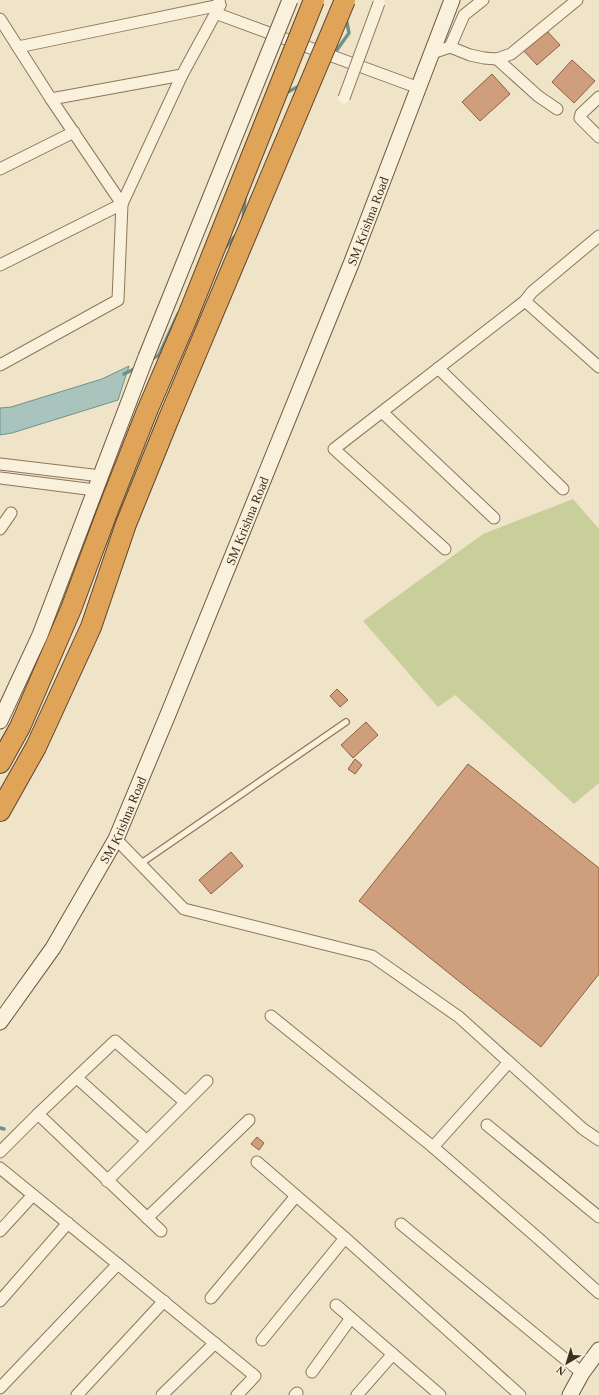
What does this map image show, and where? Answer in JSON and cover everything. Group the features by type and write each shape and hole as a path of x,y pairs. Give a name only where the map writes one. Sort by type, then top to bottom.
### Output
{"highway":[{"path":"0,763 20,727 72,609 146,411 187,318 314,0"},
{"path":"0,811 36,747 91,627 126,524 169,418 345,0"}],"street":[{"path":"0,721 40,635 141,370 290,0"},
{"name":"SM Krishna Road","path":"0,1022 53,948 116,839 351,264 452,0"},
{"path":"450,47 464,15 483,0"},
{"path":"432,53 450,47 470,55 497,59 511,54 577,0"},
{"path":"344,98 379,1"},
{"path":"18,47 218,6 419,88"},
{"path":"0,365 118,300 122,204 182,75 218,6"},
{"path":"0,19 51,99 122,204"},
{"path":"497,59 538,96 556,109"},
{"path":"51,99 182,75"},
{"path":"599,97 581,114 580,118 599,137"},
{"path":"1,165 74,132"},
{"path":"0,265 122,204"},
{"path":"445,549 334,449 525,301 532,292 599,236"},
{"path":"525,301 599,367"},
{"path":"438,368 563,489"},
{"path":"382,412 494,518"},
{"path":"0,464 100,476"},
{"path":"0,478 95,490"},
{"path":"0,529 11,513"},
{"path":"116,839 184,909 372,956 459,1017 583,1129 599,1140"},
{"path":"271,1016 433,1147 599,1292"},
{"path":"0,1152 115,1041 185,1102"},
{"path":"433,1147 509,1062"},
{"path":"77,1078 147,1141"},
{"path":"107,1180 207,1081"},
{"path":"38,1114 160,1231"},
{"path":"147,1218 249,1120"},
{"path":"487,1125 599,1217"},
{"path":"257,1162 345,1238 520,1395"},
{"path":"0,1168 256,1376 237,1395"},
{"path":"0,1231 32,1195"},
{"path":"211,1298 296,1196"},
{"path":"0,1301 68,1224"},
{"path":"401,1224 590,1370"},
{"path":"262,1340 345,1238"},
{"path":"0,1388 118,1264"},
{"path":"77,1395 164,1301"},
{"path":"336,1305 440,1395"},
{"path":"312,1372 351,1318"},
{"path":"162,1395 215,1343"},
{"path":"570,1395 590,1370 598,1352"},
{"path":"357,1395 393,1354"}],"lane":[{"path":"140,864 346,722"}],"green space":[{"path":"573,499 599,529 599,783 574,804 455,695 438,707 363,621 483,534"}],"water":[{"path":"129,366 118,400 12,433 0,435 0,408 11,407 102,379"}],"building":[{"path":"546,30 560,45 537,65 523,50"},
{"path":"572,60 595,81 574,103 552,82"},
{"path":"492,74 510,94 480,121 462,102"},
{"path":"337,689 348,700 340,707 330,696"},
{"path":"366,722 378,735 353,758 341,745"},
{"path":"355,759 362,765 355,774 348,769"},
{"path":"468,764 599,868 599,974 541,1047 359,901"},
{"path":"231,852 243,866 211,894 199,880"},
{"path":"257,1137 264,1143 259,1150 251,1144"}],"waterway":[{"path":"334,54 349,33 346,18"},
{"path":"284,94 301,85"},
{"path":"243,219 245,198"},
{"path":"224,249 237,234"},
{"path":"150,360 159,355 178,314"},
{"path":"124,374 138,367"},
{"path":"0,1128 4,1129"}]}
